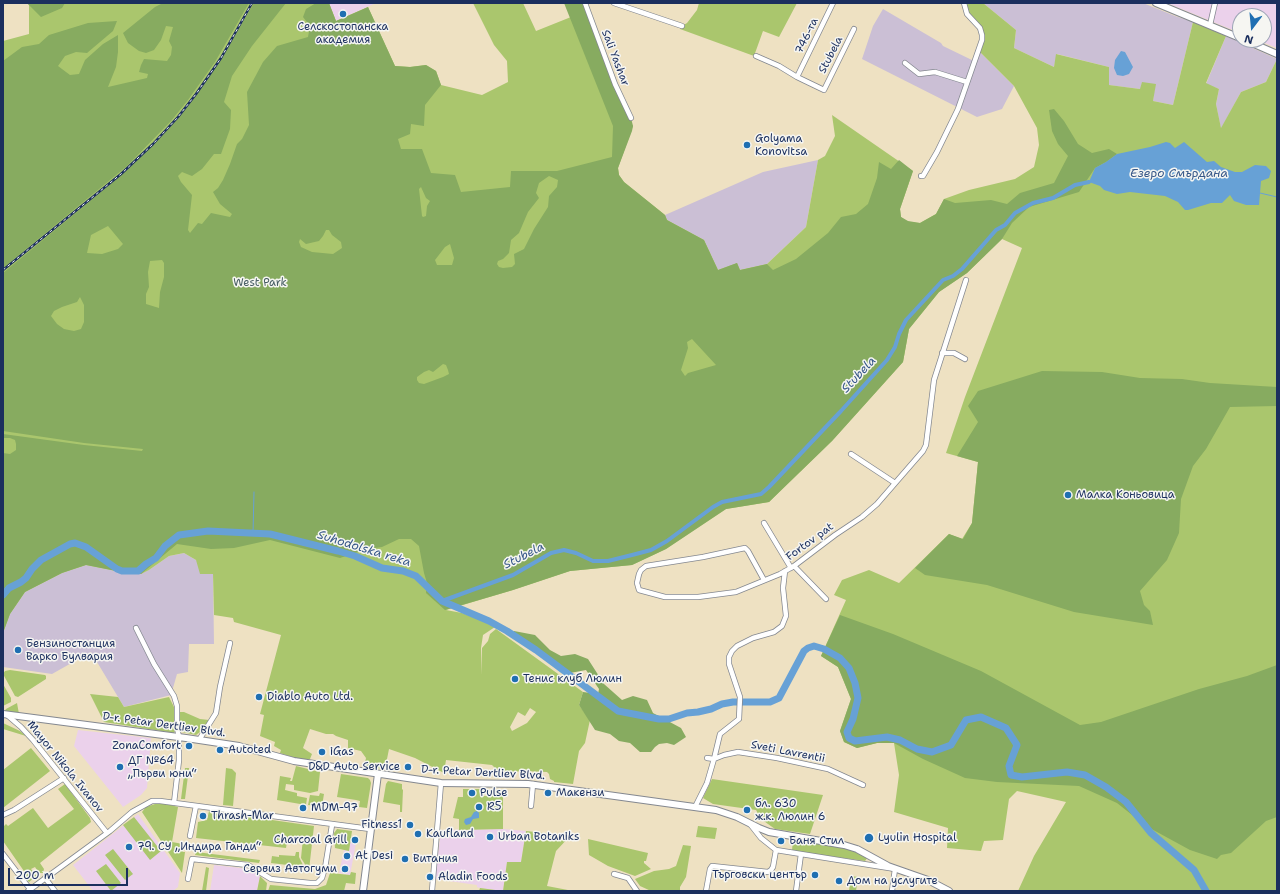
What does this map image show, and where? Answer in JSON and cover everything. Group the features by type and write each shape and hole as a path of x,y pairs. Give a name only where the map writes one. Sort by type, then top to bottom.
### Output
{"main road":[{"path":"1156,3 1232,35"},
{"path":"1263,48 1277,54"},
{"name":"D-r. Petar Dertliev Blvd.","path":"5,714 239,746 294,761 441,783 533,784 696,807 727,813 769,832 844,845 856,849 895,869 928,880 949,891"},
{"path":"363,891 378,774"}],"street":[{"name":"Sali Yashar","path":"585,3 615,84 631,118"},
{"path":"614,3 682,26"},
{"name":"746-та","path":"797,77 833,3"},
{"path":"921,176 923,176 937,152 958,109 980,48 982,35 980,28 967,14 964,3"},
{"path":"1210,25 1215,3"},
{"name":"Stubela","path":"797,77 824,90 854,29"},
{"path":"756,56 779,66 797,77"},
{"path":"905,63 919,74 935,72 967,82"},
{"name":"Fortov pat","path":"696,807 707,783 720,734 739,719 740,697 728,664 732,651 737,646 753,638 774,632 782,626 786,616 783,588 785,571 862,517 876,504 923,451 926,445 934,380 966,280"},
{"path":"942,353 954,353 966,359"},
{"path":"851,454 895,483"},
{"path":"764,523 792,567 826,599"},
{"path":"764,580 745,548 703,557 646,566 641,570 637,583 638,590 665,597 698,597 736,592 764,580 785,571"},
{"path":"136,628 154,664 174,696 178,711 177,728 179,737 174,803"},
{"path":"198,740 216,713 230,643"},
{"name":"Mayor Nikola Ivanov","path":"5,714 21,727 33,740 107,833"},
{"name":"Sveti Lavrentii","path":"707,758 714,759 738,752 777,758 828,769 863,784"},
{"path":"3,814 23,805 64,778"},
{"path":"432,891 441,783"},
{"path":"531,806 533,784"},
{"path":"3,854 29,890 107,833 132,812 152,801 370,830"},
{"path":"190,836 196,806"},
{"path":"750,824 761,838 776,850 895,869 892,891"},
{"path":"188,879 192,859 248,865 271,879 315,883 320,880 324,874 332,825"},
{"path":"706,891 710,869 712,866 768,872 773,868 776,850"},
{"path":"796,891 801,854"},
{"path":"614,874 628,878 637,891"},
{"path":"45,878 55,891"}],"shaded area":[{"name":"Селскостопанска академия","path":"329,3 376,3 336,21"},
{"path":"983,3 1143,3 1193,22 1173,105 1153,101 1155,84 1140,89 1108,85 1109,67 1057,54 1054,67 1014,48 1016,30"},
{"path":"1167,3 1277,3 1277,48 1272,46 1272,8 1232,8 1232,30"},
{"path":"883,9 941,43 943,46 974,61 979,50 1014,86 1002,109 977,117 862,59 873,26"},
{"path":"1226,36 1232,39 1232,48 1253,48 1277,59 1266,82 1241,92 1221,129 1216,104 1219,89 1206,84"},
{"path":"818,160 806,227 767,264 740,270 737,264 718,270 704,240 667,220 665,215 763,172"},
{"path":"184,553 196,560 213,574 214,644 189,644 188,672 177,674 171,695 124,707 91,652 52,674 3,667 3,633 10,614 25,592 62,573 86,565 126,573 140,574 149,570 169,556"},
{"name":"ДГ №64 „Първи юни“","path":"78,730 151,738 147,788 141,795 123,807 74,746"},
{"name":"79. СУ „Индира Ганди“","path":"138,814 180,873 178,887 173,891 93,891 73,865"},
{"path":"503,829 526,831 521,862 507,862 503,891 480,888 477,887 477,885 435,879 441,830"},
{"path":"351,837 357,838 350,875 339,873 344,850 349,851"},
{"path":"214,865 250,869 260,876 257,891 210,891"}],"green space":[{"name":"West Park","path":"27,3 329,3 336,21 368,7 395,66 410,67 426,65 436,71 441,85 482,95 508,82 507,61 494,45 473,3 523,3 536,31 571,17 592,71 633,126 618,168 619,175 624,182 665,215 667,220 704,240 718,270 737,263 740,270 767,264 806,227 818,160 825,156 835,136 832,115 913,171 900,209 901,217 908,222 920,223 936,214 944,199 969,190 1015,179 1034,167 1039,145 1037,128 1014,86 980,52 984,40 984,34 968,13 966,3 983,3 1016,30 1014,48 1054,67 1056,54 1109,67 1109,85 1140,89 1142,82 1156,84 1153,101 1173,105 1193,22 1226,36 1206,83 1219,89 1216,104 1221,128 1241,92 1266,82 1277,59 1277,891 1018,891 1034,856 1066,802 1017,791 1009,799 1003,840 984,841 981,851 947,848 948,828 894,812 899,775 894,743 877,743 857,748 844,742 840,731 851,699 838,667 821,656 846,600 834,595 842,580 869,570 899,583 949,534 962,539 972,523 978,462 946,453 965,397 1022,248 1002,239 967,273 939,292 909,329 903,362 832,441 769,502 726,509 666,549 632,565 570,571 446,610 462,613 487,622 495,627 483,635 481,648 482,675 482,648 488,641 490,634 496,629 583,692 579,705 590,720 585,743 579,751 573,784 554,782 550,779 547,772 522,771 495,774 494,767 492,765 446,760 444,773 415,758 389,749 385,769 364,767 366,758 361,751 348,748 348,740 333,734 326,734 310,729 303,748 312,754 310,759 304,760 280,753 281,750 274,746 275,742 260,736 264,715 260,714 281,635 234,622 233,618 214,615 213,574 200,574 196,560 184,553 169,556 141,574 126,573 86,565 62,573 25,592 10,614 3,633 3,41 29,34 29,5","holes":["530,708 536,712 527,723 512,731 510,727 518,712 525,716"]},
{"path":"27,3 65,3 62,8 41,17"},
{"path":"163,3 249,3 215,62 171,121 127,166 3,268 3,61 22,47 39,44 49,35 88,23 117,21 113,31 87,53 76,52 65,56 58,66 70,75 79,74 85,60 103,44 118,35 116,67 108,87 147,78 148,74 139,72 144,59 167,61 171,55 172,47 169,41 173,27 166,26 161,40 154,50 146,53 139,51 128,43 123,33 155,7"},
{"path":"254,3 286,3 252,46 232,76 224,102 231,110 230,129 221,154 214,154 202,169 192,176 182,172 178,176 192,195 188,230 190,233 198,223 202,224 211,213 230,217 232,214 220,204 213,192 218,188 223,180 237,144 242,139 249,125 247,92 263,62 277,46 308,37 310,26 303,17 306,9 316,3 329,3 336,21 368,7 395,66 410,67 426,65 436,71 441,85 425,105 424,126 411,124 410,134 398,139 401,149 422,149 431,173 455,175 461,192 510,187 511,171 557,171 612,157 613,126 564,3 584,3 633,126 618,168 619,175 624,182 665,215 667,220 704,240 718,270 737,263 740,270 767,264 773,270 796,259 828,233 841,217 856,214 868,204 877,178 879,162 891,169 899,160 913,171 900,209 901,217 908,221 920,223 936,214 944,199 955,203 991,200 1007,204 1020,193 1054,183 1068,156 1058,144 1052,131 1049,110 1054,109 1064,121 1078,144 1092,153 1109,149 1117,154 1095,168 1079,192 1029,207 1012,223 1002,239 967,273 939,292 909,329 903,362 832,441 769,502 726,509 666,549 632,565 570,571 445,610 426,593 427,583 419,546 411,539 399,539 382,547 367,549 340,558 270,540 234,548 211,549 177,544 141,574 126,573 86,565 62,573 25,592 10,614 3,633 3,453 10,454 16,450 16,444 15,440 3,438 3,434 84,445 142,451 143,449 84,443 3,431 3,273 106,188 155,144 202,87 224,54","holes":["549,176 558,180 557,187 549,196 548,207 534,229 524,249 514,254 515,264 512,267 499,267 497,264 498,261 503,259 509,253 511,240 519,233 528,212 539,198 536,193 539,183","421,187 426,198 430,201 427,206 426,216 422,216 419,189","108,226 123,244 118,249 102,254 87,253 91,235","326,230 329,230 332,235 341,242 342,248 333,254 312,252 301,247 299,242 300,239 306,244 319,241","450,244 454,258 452,265 437,265 435,260 445,247","162,260 164,263 164,277 160,292 159,308 146,304 146,294 149,287 148,272 150,261","80,297 84,305 84,322 81,329 74,331 64,329 57,324 51,316 54,311 77,302","692,339 716,365 688,373 685,376 681,370 688,348 687,342","443,364 446,365 449,374 424,384 419,383 417,377 429,370 433,372"]},
{"path":"699,3 797,3 779,37 763,31 754,56 680,29 687,23 697,10"},
{"path":"1042,371 1102,372 1140,378 1182,379 1210,383 1277,387 1277,406 1230,407 1206,449 1193,466 1181,499 1179,533 1167,560 1140,591 1144,605 1150,611 1153,625 1074,612 987,585 925,575 915,568 949,534 963,539 972,523 978,462 957,456 978,422 968,406 978,391"},
{"path":"840,615 893,634 981,671 1080,725 1101,722 1199,689 1247,676 1277,665 1277,817 1266,821 1231,853 1221,855 1217,859 1190,850 1146,826 1117,803 1079,786 997,782 965,778 923,759 894,743 877,743 857,748 844,742 840,731 851,699 838,667 821,656"},
{"path":"514,631 535,635 550,650 561,656 575,654 588,659 604,684 622,700 633,696 647,700 653,713 681,728 686,737 674,745 667,743 659,744 651,752 640,752 630,743 619,741 610,734 595,730 579,705 583,692 598,694 599,689 586,670 570,673 513,633"},
{"path":"10,670 45,675 46,679 18,697 15,696 3,674 5,671"},
{"path":"3,684 11,698 11,702 3,706"},
{"path":"90,694 118,697 124,707 169,697 176,711 176,728 174,733 104,722"},
{"path":"17,703 19,714 4,712 6,709"},
{"path":"179,712 184,712 200,719 209,720 196,735 182,732 179,727"},
{"path":"3,723 20,731 26,736 3,729"},
{"path":"31,748 50,771 3,808 3,770"},
{"path":"296,766 320,772 318,791 310,793 294,790 294,785 286,784 285,790 297,793 297,796 307,798 306,805 277,800 280,776 291,778 290,781 292,781"},
{"path":"185,768 189,768 185,799 181,799"},
{"path":"226,768 232,769 236,773 233,806 223,805"},
{"path":"341,774 368,778 370,780 371,783 367,808 359,807 360,801 337,797"},
{"path":"712,779 823,795 810,834 775,829 761,819 756,810 713,804 703,798"},
{"path":"388,781 402,784 402,812 400,812 400,805 383,802 386,784"},
{"path":"65,784 90,818 91,822 40,863 44,869 43,873 39,873 35,867 31,869 38,878 36,880 34,878 29,882 24,876 26,874 3,841 3,827 6,824 8,826 33,808 48,828 74,809 58,789"},
{"name":"R5","path":"463,789 480,789 481,796 503,796 503,829 459,830 459,819 453,818 458,797 463,797"},
{"path":"320,793 324,794 322,806 308,805 310,795 319,796"},
{"path":"158,803 178,807 172,842 183,844 183,852 185,852 182,873 142,812 146,807"},
{"path":"209,811 314,826 309,870 305,870 306,866 301,858 303,838 288,836 286,848 196,838 198,822 207,820"},
{"path":"134,817 161,851 150,860 123,825"},
{"path":"698,826 717,828 715,839 696,837"},
{"path":"337,829 352,831 349,851 335,848 334,833"},
{"path":"526,831 570,836 556,851 547,886 573,891 503,891 507,862 521,862"},
{"path":"588,839 648,853 644,863 651,869 635,876 608,866 589,855"},
{"path":"793,839 844,846 868,857 865,861 792,851"},
{"path":"683,845 691,846 686,877 680,887 680,891 651,891 640,886 635,879 654,871 669,869 676,866"},
{"path":"113,849 133,874 125,880 105,855"},
{"path":"196,852 260,860 259,863 195,855"},
{"path":"296,852 299,852 299,857 304,867 271,863 272,856 295,856"},
{"path":"106,864 121,883 111,891 96,871"},
{"path":"206,867 209,868 206,891 202,891"},
{"path":"351,872 356,873 355,884 346,883 344,891 268,891 270,885 315,889 326,885 330,873 350,875"},
{"path":"260,876 267,883 266,891 257,891"},
{"path":"851,876 858,877 856,891 849,891"},
{"path":"480,888 503,891 479,891"}],"water":[{"path":"1121,51 1125,52 1133,67 1129,74 1123,76 1117,75 1114,68 1115,60"},
{"name":"Езеро Смърдана","path":"1166,142 1170,143 1175,148 1184,142 1207,162 1214,161 1221,167 1235,172 1242,172 1255,165 1266,166 1271,171 1269,178 1261,181 1259,205 1246,205 1234,201 1230,195 1222,203 1211,203 1185,210 1178,202 1165,196 1130,192 1117,194 1104,190 1100,186 1089,182 1095,168 1117,154"},
{"path":"477,811 479,813 479,818 473,819 470,824 466,825 464,822 465,819 471,817 474,812"}],"waterway":[{"name":"Stubela","path":"442,601 513,575 551,553 564,550 576,553 593,561 608,561 651,550 667,541 722,502 761,494 841,411 887,360 895,347 899,334 906,320 943,280 953,276 962,269 996,230 1005,225 1015,213 1033,203 1053,198 1075,185 1089,182"},
{"name":"Stubela","path":"1260,193 1277,197"},
{"path":"253,534 254,492"},
{"name":"Suhodolska reka","path":"3,595 9,588 26,578 41,560 70,544 75,543 86,547 122,571 138,571 156,558 165,546 179,535 208,531 270,534 338,551 355,556 382,568 403,571 416,576 442,601 489,621 507,631 536,650 618,711 659,719 669,719 733,702 770,702 779,698 804,651 814,646 824,649 840,658 849,668 855,683 858,698 853,719 847,732 849,738 855,741 887,737 900,740 917,749 932,752 951,745 966,720 981,717 1006,728 1017,745 1009,766 1011,775 1022,777 1067,772 1085,775 1106,787 1126,802 1151,833 1194,870 1206,891"}],"railway":[{"path":"3,270 121,174 153,144 178,117 196,94 221,58 252,3"}],"place":[{"name":"Селскостопанска академия","path":"343,14"},
{"name":"Golyama Konovitsa","path":"747,145"},
{"name":"Малка Коньовица","path":"1068,495"},
{"name":"Бензиностанция Варко Булвария","path":"18,650"},
{"name":"Тенис клуб Люлин","path":"515,679"},
{"name":"Diablo Auto Ltd.","path":"259,697"},
{"name":"ZonaComfort","path":"189,746"},
{"name":"Autoted","path":"220,750"},
{"name":"iGas","path":"322,752"},
{"name":"ДГ №64 „Първи юни“","path":"120,767"},
{"name":"D&D Auto Service","path":"408,767"},
{"name":"Pulse","path":"472,793"},
{"name":"Макензи","path":"548,793"},
{"name":"R5","path":"479,807"},
{"name":"MDM-97","path":"303,808"},
{"name":"бл. 630 ж.к. Люлин 6","path":"747,810"},
{"name":"Thrash-Mar","path":"203,816"},
{"name":"Fitness1","path":"410,825"},
{"name":"Kaufland","path":"418,834"},
{"name":"Urban Botaniks","path":"490,837"},
{"name":"Lyulin Hospital","path":"869,838"},
{"name":"Charcoal Grill","path":"355,840"},
{"name":"Баня Стил","path":"781,841"},
{"name":"79. СУ „Индира Ганди“","path":"129,847"},
{"name":"At Desi","path":"347,856"},
{"name":"Витания","path":"405,859"},
{"name":"Сервиз Автогуми","path":"345,869"},
{"name":"Търговски център","path":"815,875"},
{"name":"Aladin Foods","path":"430,877"},
{"name":"Дом на услугите","path":"839,881"}]}
